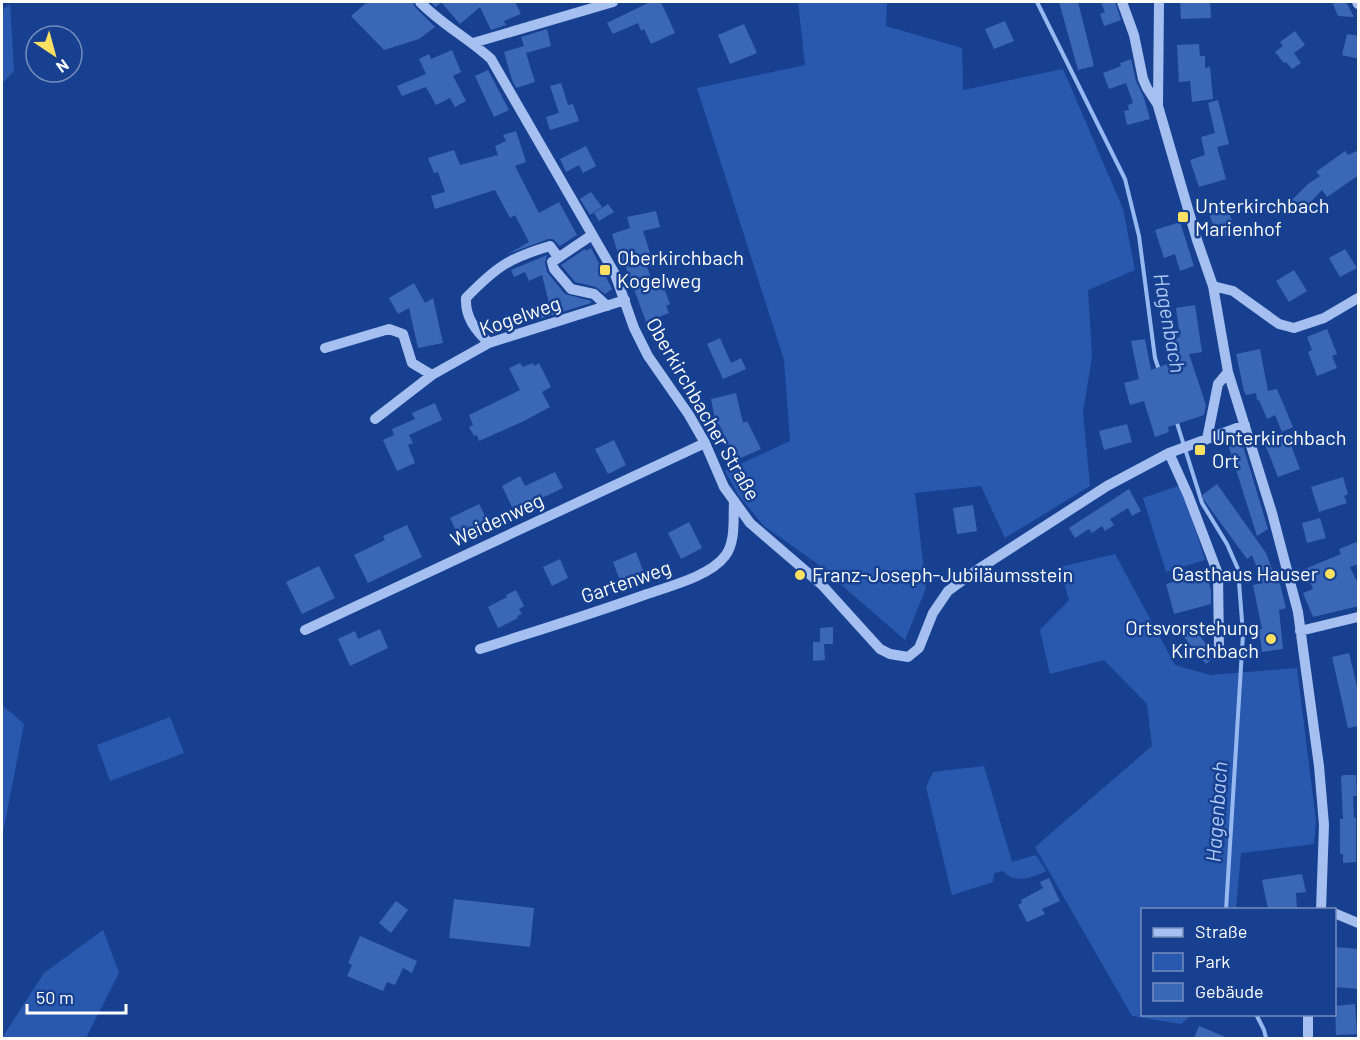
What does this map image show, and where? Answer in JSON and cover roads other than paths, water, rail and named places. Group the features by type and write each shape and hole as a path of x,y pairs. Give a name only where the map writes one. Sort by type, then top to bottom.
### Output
{"street":[{"name":"Oberkirchbacher Straße","path":"420,2 444,25 491,59 615,274 634,328 648,356 675,392 705,443 724,487 734,502 750,524 822,585 880,650 908,657 919,648 933,613 948,591 1107,486 1169,453 1245,425"},
{"path":"473,44 613,2"},
{"path":"1122,2 1134,35 1143,79 1158,106 1194,232 1213,286 1228,372 1272,513 1298,612 1319,766 1324,825 1321,908"},
{"path":"1158,106 1159,2"},
{"path":"592,235 552,262 554,269 571,290 594,294 607,306"},
{"path":"489,343 470,321 465,309 466,298 504,263 528,252 550,246 558,257"},
{"path":"1213,286 1233,291 1279,324 1294,328 1324,318 1359,298"},
{"name":"Kogelweg","path":"375,419 432,375 489,343 625,300"},
{"path":"325,348 389,329 403,334 412,363 432,375"},
{"path":"1207,439 1218,384 1228,372"},
{"name":"Weidenweg","path":"305,630 705,443"},
{"path":"1169,453 1188,495 1218,574 1219,649"},
{"name":"Gartenweg","path":"480,649 601,611 707,570 725,557 732,544 734,502"},
{"path":"1300,632 1359,617"},
{"path":"1336,913 1359,923"},
{"path":"1299,1038 1308,1034 1308,1016"}],"waterway":[{"name":"Hagenbach","path":"1037,2 1125,179 1139,236 1155,358 1159,370"},
{"name":"Hagenbach","path":"1176,420 1202,503 1227,544 1238,569 1243,634 1226,908"},
{"name":"Hagenbach","path":"1257,1016 1266,1038"}],"place":[{"name":"Unterkirchbach Marienhof","path":"1183,217"},
{"name":"Oberkirchbach Kogelweg","path":"605,270"},
{"name":"Unterkirchbach Ort","path":"1200,450"},
{"name":"Gasthaus Hauser","path":"1330,574"},
{"name":"Franz-Joseph-Jubiläumsstein","path":"800,575"},
{"name":"Ortsvorstehung Kirchbach","path":"1271,639"}]}
